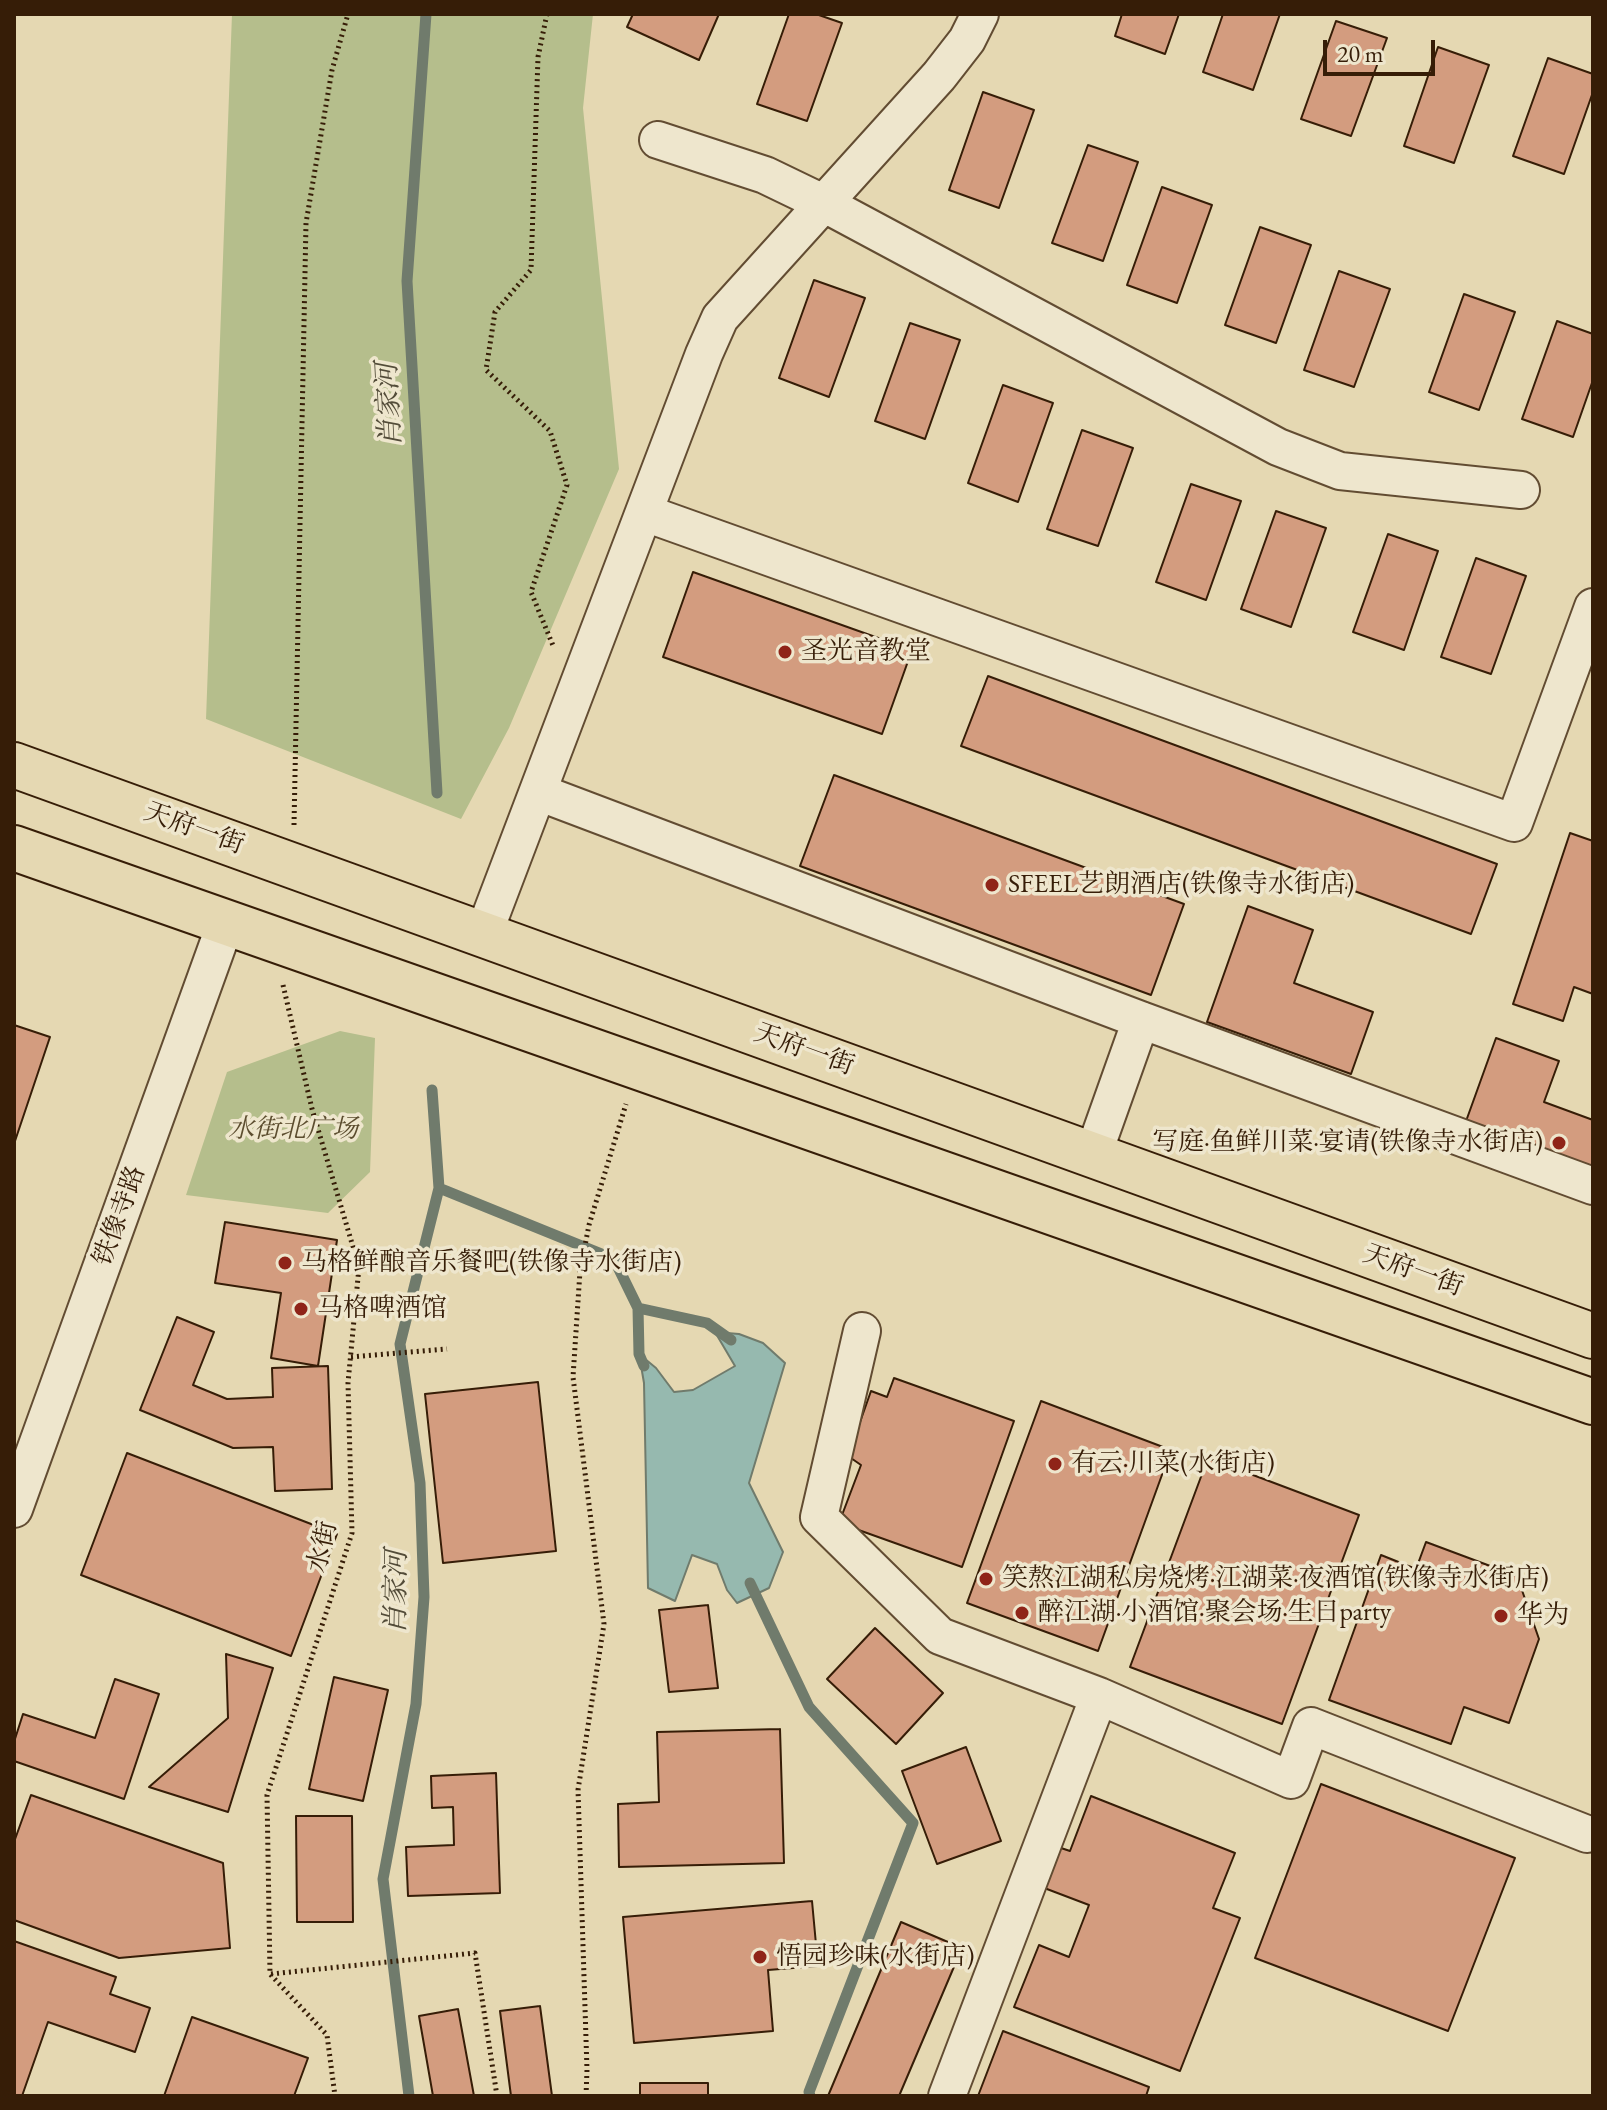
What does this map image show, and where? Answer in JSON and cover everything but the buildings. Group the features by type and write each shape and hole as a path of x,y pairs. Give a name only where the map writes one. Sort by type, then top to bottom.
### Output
{"main road":[{"name":"天府一街","path":"14,765 1593,1336"},
{"path":"14,848 1593,1402"}],"street":[{"path":"484,933 720,318 939,76 967,40 980,14"},
{"path":"658,140 765,175 823,203 1278,447 1340,471 1521,490"},
{"path":"645,513 1514,823 1593,607"},
{"path":"538,792 1141,1020 1593,1186"},
{"name":"铁像寺路","path":"14,1509 226,922"},
{"path":"1093,1155 1141,1020"},
{"path":"862,1331 819,1517 940,1636 1099,1696 1291,1780 1311,1726 1587,1834"},
{"path":"947,2096 1099,1696"}],"path":[{"path":"293,864 306,223 332,70 348,14"},
{"path":"547,14 538,57 531,270 495,312 486,370 550,431 567,485 531,592 574,697"},
{"name":"水街","path":"270,1974 267,1795 352,1533 348,1383 359,1267 312,1109 272,938"},
{"path":"586,2096 578,1790 604,1624 573,1377 580,1271 589,1225 637,1065"},
{"path":"351,1357 447,1349"},
{"path":"270,1974 475,1953 497,2096"},
{"path":"270,1974 327,2035 335,2096"}],"green space":[{"path":"232,14 593,14 583,108 619,469 509,728 461,819 206,719"},
{"name":"水街北广场","path":"340,1031 375,1038 370,1172 328,1213 186,1195 227,1072"}],"water":[{"path":"715,1332 739,1334 763,1343 785,1363 749,1483 783,1552 769,1588 737,1603 727,1590 717,1564 692,1555 675,1601 648,1588 644,1383 639,1354 656,1368 674,1392 693,1390 735,1366"}],"waterway":[{"name":"肖家河","path":"426,14 407,281 437,793"},
{"name":"肖家河","path":"409,2096 383,1879 416,1704 424,1597 420,1483 400,1344 439,1188 432,1090"},
{"path":"439,1188 614,1259 638,1308 639,1354 644,1366"},
{"path":"638,1308 707,1323 731,1340"},
{"path":"750,1583 809,1707 913,1823 810,2096"}],"place":[{"name":"圣光音教堂","path":"785,652"},
{"name":"SFEEL艺朗酒店(铁像寺水街店)","path":"992,885"},
{"name":"写庭·鱼鲜川菜·宴请(铁像寺水街店)","path":"1559,1143"},
{"name":"马格鲜酿音乐餐吧(铁像寺水街店)","path":"285,1263"},
{"name":"马格啤酒馆","path":"301,1309"},
{"name":"有云·川菜(水街店)","path":"1055,1464"},
{"name":"笑熬江湖私房烧烤·江湖菜·夜酒馆(铁像寺水街店)","path":"986,1579"},
{"name":"醉江湖·小酒馆·聚会场·生日party","path":"1022,1613"},
{"name":"华为","path":"1501,1616"},
{"name":"悟园珍味(水街店)","path":"760,1957"}]}
